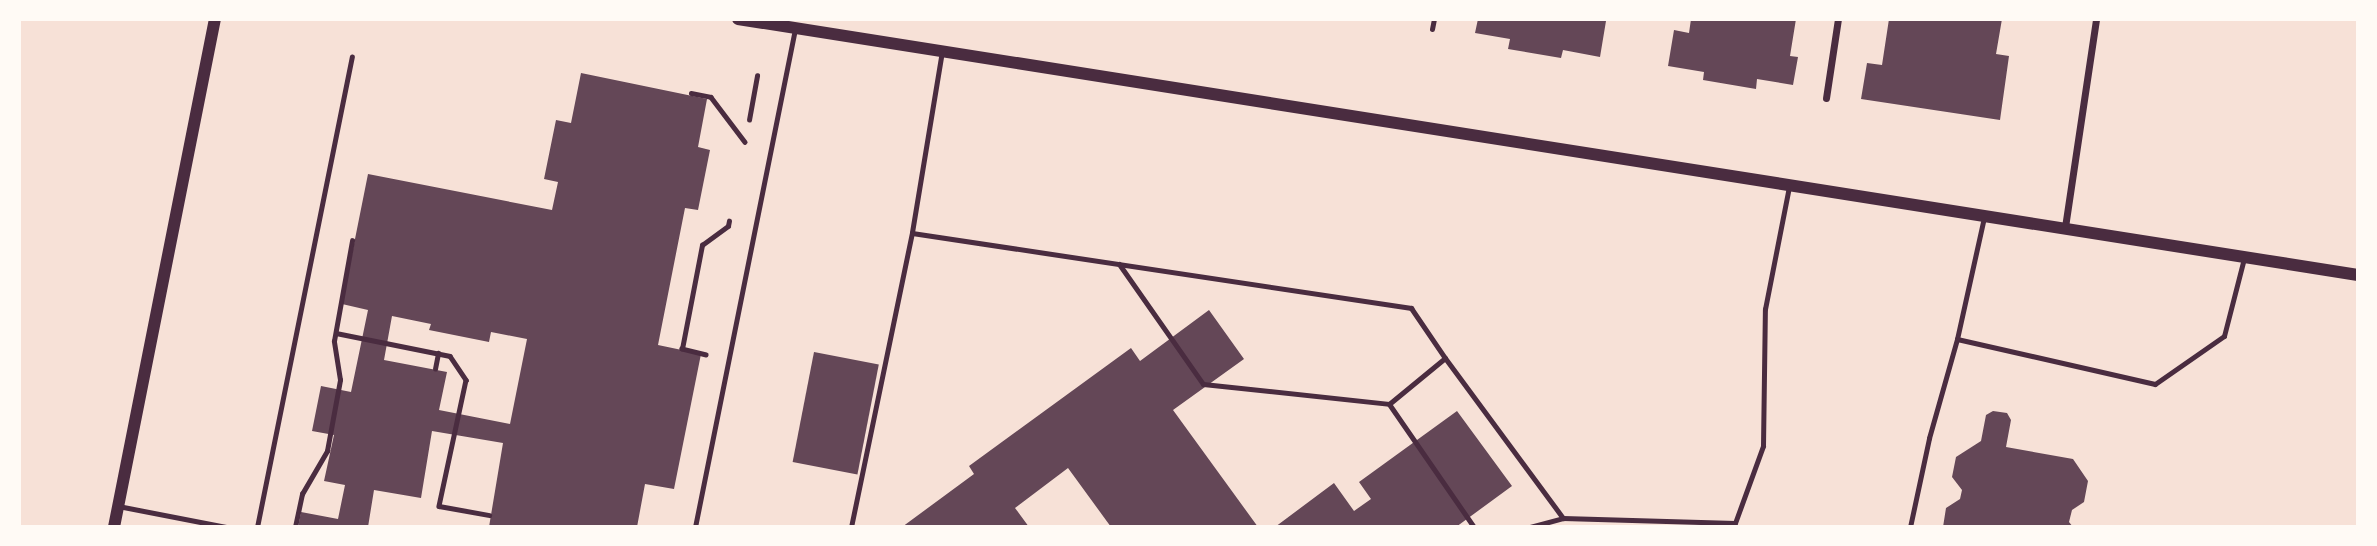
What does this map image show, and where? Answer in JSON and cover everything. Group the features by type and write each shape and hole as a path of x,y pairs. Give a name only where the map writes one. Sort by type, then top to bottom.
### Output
{"street":[{"path":"114,527 215,19"},
{"path":"738,19 2358,275"},
{"path":"1826,98 1838,19"},
{"path":"2065,227 2096,19"}],"lane":[{"path":"1432,29 1434,19"},
{"path":"695,527 795,28"},
{"path":"851,527 912,233 942,51"},
{"path":"257,527 352,56"},
{"path":"1530,527 1563,518 1735,525 1763,446 1765,309 1789,183"},
{"path":"1910,527 1929,438 1957,340 1984,214"},
{"path":"912,233 1410,309 1563,518"},
{"path":"1957,340 2155,384 2224,336 2244,256"},
{"path":"1119,264 1203,384 1388,404 1446,358"},
{"path":"1388,404 1474,527"},
{"path":"118,506 226,527"}],"path":[{"path":"742,154 757,76"},
{"path":"691,93 711,97 745,142"},
{"path":"704,367 706,354 682,349 702,244 728,226 731,214"},
{"path":"295,527 302,494 327,451 340,380 336,333 352,241"},
{"path":"336,333 450,356 466,380 439,506 489,515"},
{"path":"435,369 438,354"}],"building":[{"path":"1478,19 1606,21 1600,57 1563,50 1561,58 1508,49 1510,39 1475,33"},
{"path":"1691,19 1796,19 1790,56 1798,57 1793,85 1757,79 1756,89 1703,80 1704,72 1668,66 1674,30 1689,33"},
{"path":"1889,19 2002,19 1996,54 2009,56 2000,120 1861,99 1867,63 1882,65"},
{"path":"581,73 707,99 698,147 710,150 698,210 685,208 658,345 701,354 674,489 645,484 637,527 489,527 503,443 432,431 421,498 374,490 368,527 298,527 301,512 338,519 345,485 324,481 334,435 312,431 321,386 351,392 368,310 342,304 368,174 552,210 558,182 544,179 556,120 571,123","holes":["392,316 431,324 429,330 489,342 491,332 527,339 510,424 439,410 447,372 384,360"]},
{"path":"1209,310 1244,359 1173,410 1258,527 1111,527 1068,468 1015,508 1029,527 902,527 974,474 969,466 1131,348 1140,361"},
{"path":"814,352 879,365 857,475 793,462"},
{"path":"1457,411 1512,486 1456,527 1275,527 1334,483 1354,511 1371,499 1359,482"},
{"path":"1993,411 2007,413 2011,420 2006,447 2073,459 2088,481 2084,502 2072,510 2069,522 2073,527 1943,527 1946,508 1960,499 1962,490 1952,477 1956,457 1981,441 1986,415"}]}
